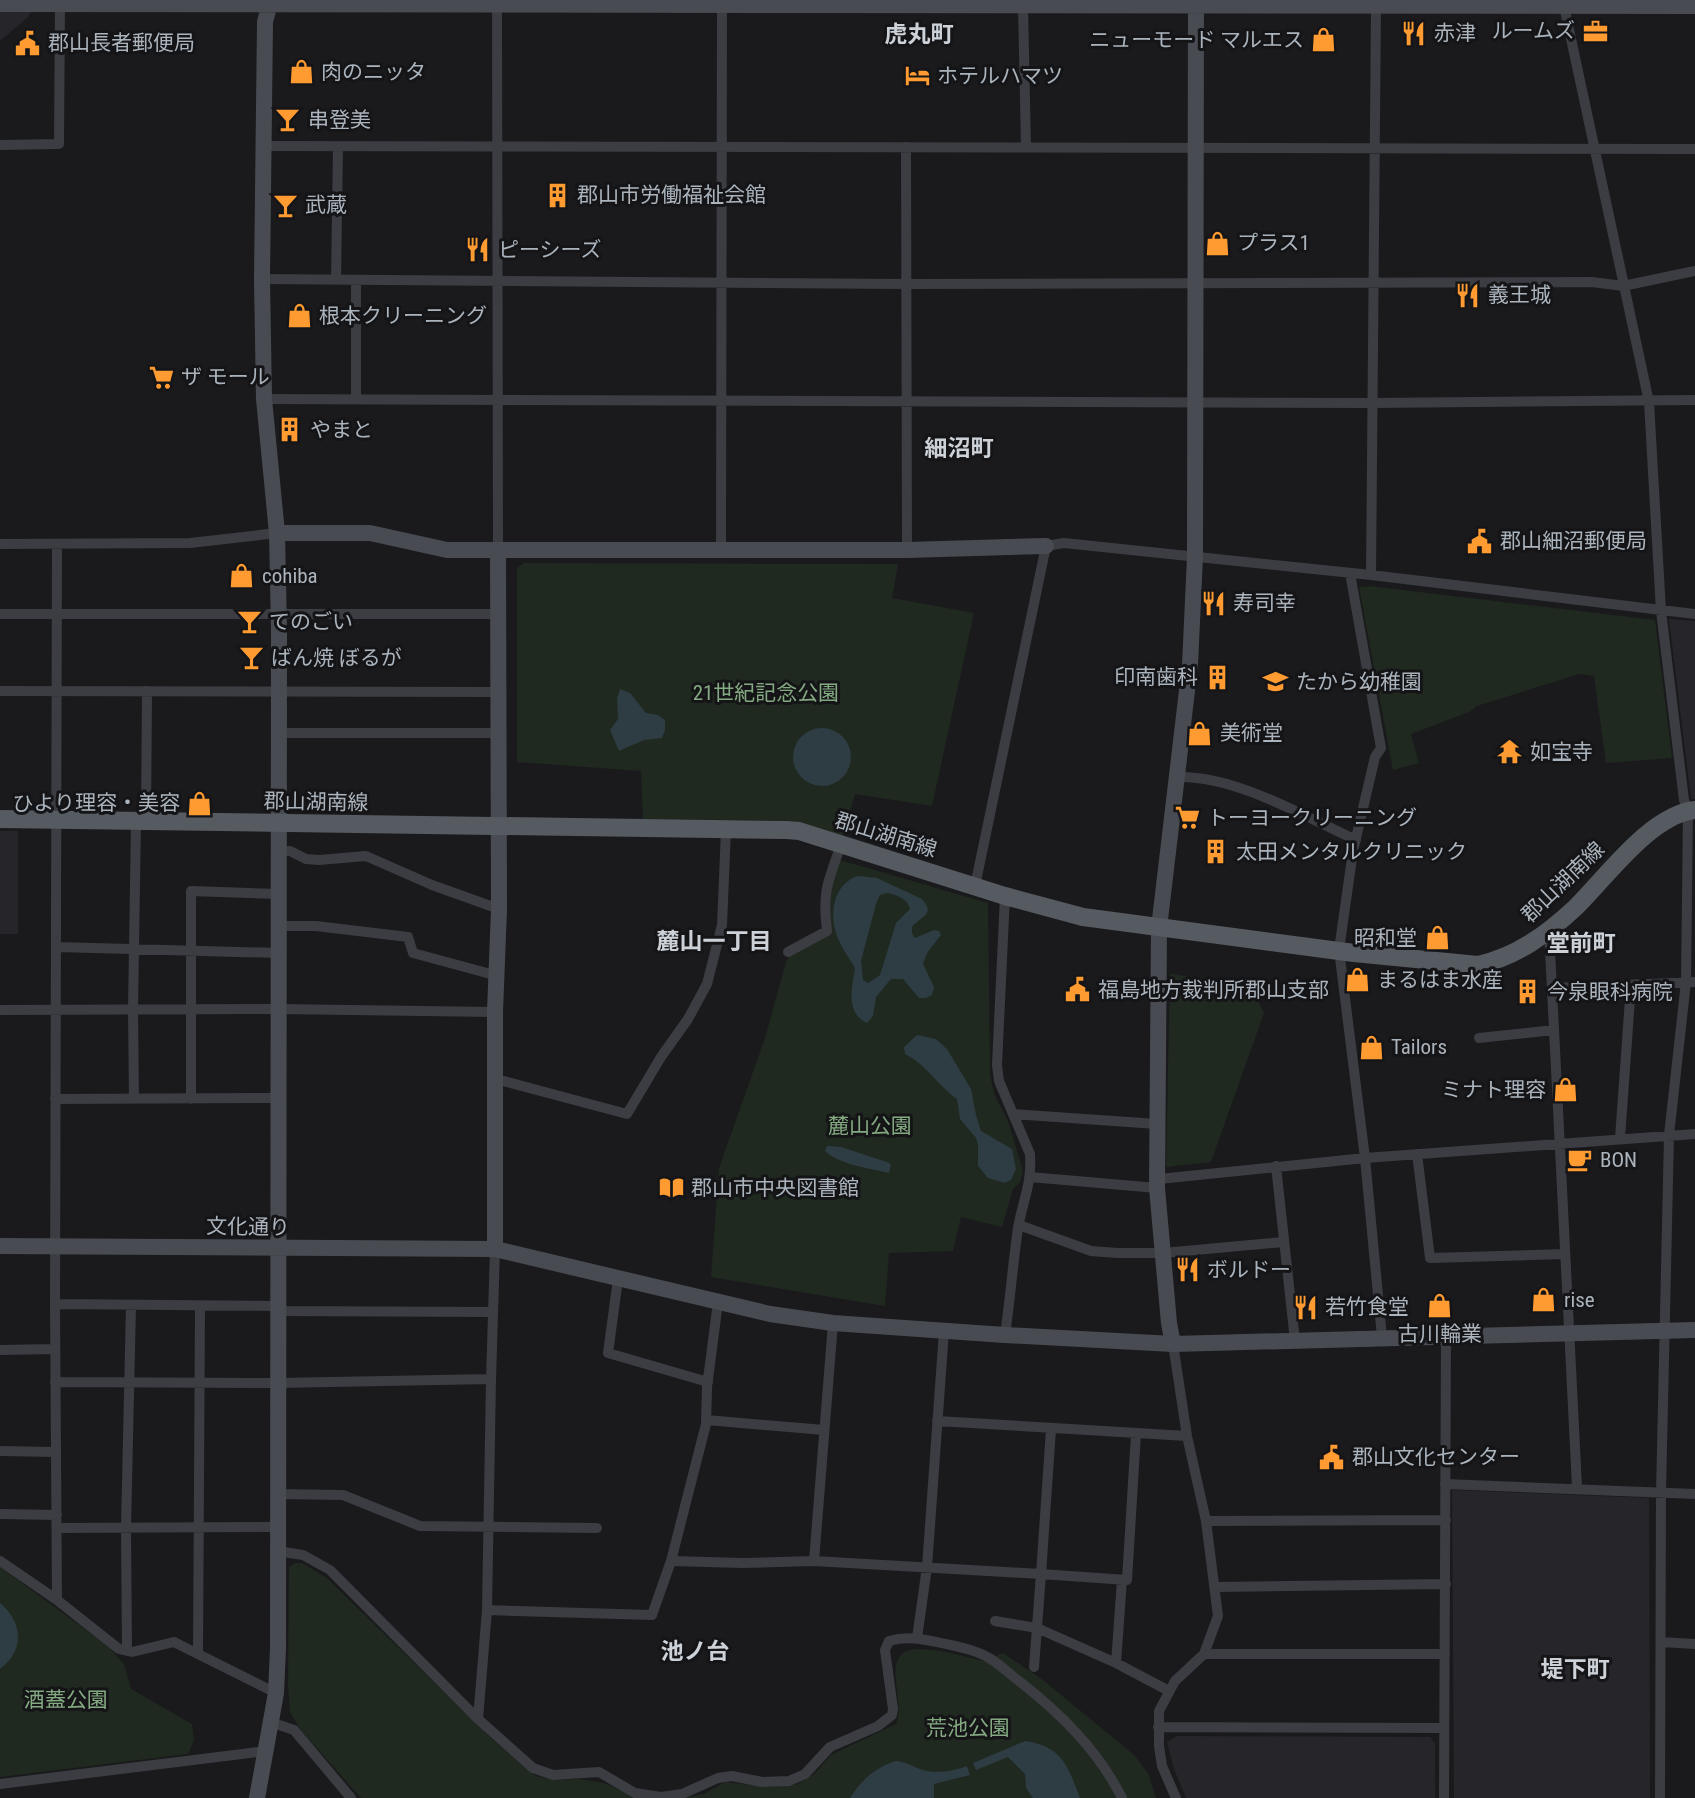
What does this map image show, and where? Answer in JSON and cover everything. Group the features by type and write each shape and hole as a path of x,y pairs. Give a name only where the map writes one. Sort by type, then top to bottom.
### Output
{"main road":[{"name":"郡山湖南線","path":"0,819 799,831 1004,896 1083,917 1478,965 1497,961 1528,946 1575,908 1636,844 1673,817 1692,811"}],"street":[{"path":"0,145 59,144 60,2"},
{"path":"257,1798 276,1693 278,1551 279,615 277,533 264,399 262,279 265,22 270,2"},
{"path":"478,1719 487,1610 495,1249 495,1012 499,909 497,2"},
{"path":"720,550 722,2"},
{"path":"0,4 971,2 1023,6 1085,3 1314,3 1376,6 1440,3 1564,6 1653,3 1695,6"},
{"path":"1175,1798 1162,1766 1159,1711 1175,1681 1204,1654 1218,1616 1206,1521 1187,1436 1169,1323 1158,1183 1157,1124 1159,928 1190,664 1195,557 1196,3"},
{"path":"1023,6 1026,147"},
{"path":"1371,575 1376,6"},
{"path":"1564,6 1649,401 1661,611 1684,800 1692,811 1690,982 1669,1135 1661,1493 1660,1798"},
{"path":"263,146 1695,149"},
{"path":"336,279 338,147"},
{"path":"906,148 906,550"},
{"path":"262,279 907,284 1592,282 1623,286 1695,271"},
{"path":"356,280 356,399"},
{"path":"264,399 1373,403 1695,400"},
{"path":"0,544 190,543 277,533 370,533 447,550 906,550 1046,546 1064,543 1371,575 1695,614"},
{"path":"57,545 57,1600"},
{"path":"975,886 1046,546"},
{"path":"1350,573 1381,748 1375,757 1356,840 1339,950 1365,1158 1382,1337"},
{"path":"0,614 498,614"},
{"path":"0,691 498,692"},
{"path":"134,1099 132,1010 147,691"},
{"path":"279,733 498,733"},
{"path":"1177,777 1203,778 1232,785 1356,840"},
{"path":"496,1079 627,1114 661,1057 688,1019 707,984 722,925 726,830"},
{"path":"788,952 827,931 824,905 826,886 841,845"},
{"path":"279,851 290,851 306,859 319,860 366,856 432,886 499,909"},
{"path":"191,1098 191,891 278,894"},
{"path":"1004,896 996,1065 999,1082 1030,1154 1029,1189 1018,1226 1005,1335"},
{"path":"278,926 316,926 408,937 413,953 498,976"},
{"path":"1549,930 1577,1487"},
{"path":"57,947 278,953"},
{"path":"1552,988 1690,982"},
{"path":"1620,1139 1631,985"},
{"path":"0,1010 278,1009 495,1012"},
{"path":"1479,1038 1554,1030"},
{"path":"55,1099 277,1098"},
{"path":"1013,1114 1157,1124"},
{"path":"1030,1177 1158,1183 1276,1166 1695,1134"},
{"path":"1417,1154 1430,1258 1565,1254"},
{"path":"1276,1166 1295,1341"},
{"path":"1018,1226 1091,1251 1163,1253 1283,1242"},
{"name":"文化通り","path":"0,1246 495,1249 770,1314 833,1323 1173,1344 1695,1330"},
{"path":"618,1279 608,1353 708,1382"},
{"path":"487,1610 652,1615 671,1561 706,1420 718,1302"},
{"path":"55,1304 492,1312"},
{"path":"127,1651 126,1528 131,1305"},
{"path":"198,1654 200,1306"},
{"path":"814,1561 833,1323"},
{"path":"917,1638 927,1567 944,1331"},
{"path":"1444,1798 1446,1337"},
{"path":"0,1350 55,1349"},
{"path":"55,1382 278,1383 491,1379"},
{"path":"706,1420 824,1430"},
{"path":"937,1421 1187,1436"},
{"path":"1034,1667 1051,1429"},
{"path":"671,1561 814,1561 1128,1580 1136,1434"},
{"path":"0,1451 56,1452"},
{"path":"1445,1483 1695,1494"},
{"path":"277,1494 343,1495 421,1526 597,1528"},
{"path":"0,1514 57,1515"},
{"path":"1206,1521 1446,1520"},
{"path":"57,1528 278,1527"},
{"path":"278,1551 303,1555 330,1570 478,1719 533,1768 554,1775 599,1772 635,1793 661,1797 682,1794 719,1778 732,1776 762,1782 789,1781 805,1773 830,1746 878,1726 892,1715 885,1650 889,1641 917,1638 961,1647 989,1658 1053,1709 1076,1732 1099,1758 1122,1798"},
{"path":"0,1561 57,1600 119,1649 132,1652 174,1642 276,1693"},
{"path":"1116,1663 1122,1580"},
{"path":"1215,1587 1446,1584"},
{"path":"995,1621 1037,1628 1116,1663 1169,1691"},
{"path":"1661,1642 1695,1644"},
{"path":"1204,1654 1445,1654"},
{"path":"270,1722 294,1730 351,1798"},
{"path":"1158,1727 1444,1728"},
{"path":"0,1784 266,1751"},
{"path":"1164,1798 1171,1786"}],"shaded area":[{"path":"0,0 39,0 28,17 0,41"},
{"path":"1669,619 1695,621 1695,799 1691,799"},
{"path":"620,689 630,693 646,713 658,715 665,720 662,738 644,740 619,751 610,730 618,719 617,698"},
{"path":"822,728 833,730 846,741 851,757 849,768 838,781 822,786 811,784 798,773 793,757 795,746 806,733"},
{"path":"0,831 18,831 18,934 0,934"},
{"path":"858,876 877,878 922,899 928,909 926,915 912,927 912,933 915,938 934,930 941,935 927,953 923,964 934,987 932,995 919,998 903,979 891,979 876,997 873,1016 867,1023 855,1013 852,991 855,968 834,925 836,899 839,891","holes":["887,893 904,900 910,909 896,923 880,975 868,983 863,980 861,961 876,904 880,895"]},
{"path":"917,1035 936,1039 947,1049 971,1089 981,1131 1012,1149 1016,1169 1011,1180 1005,1183 988,1178 978,1166 978,1144 960,1119 957,1099 920,1064 905,1054 904,1047"},
{"path":"827,1146 841,1147 887,1162 891,1164 889,1173 839,1160 825,1151"},
{"path":"1452,1490 1649,1498 1650,1798 1454,1798"},
{"path":"0,1603 13,1619 18,1636 14,1653 0,1669"},
{"path":"1177,1736 1430,1737 1435,1743 1435,1798 1186,1798 1167,1742"},
{"path":"1025,1741 1048,1748 1062,1759 1080,1798 1033,1798 1026,1788 1025,1774 1008,1757 976,1770 973,1763"},
{"path":"896,1761 934,1772 967,1766 970,1775 934,1784 934,1798 850,1798 870,1775"}],"green space":[{"name":"21世紀記念公園","path":"524,563 898,564 892,598 974,613 932,806 855,794 843,836 793,821 643,819 641,771 517,762 517,568"},
{"path":"1369,586 1655,620 1672,758 1606,763 1594,676 1579,674 1477,706 1469,712 1411,734 1419,763 1393,770 1359,587"},
{"name":"麓山公園","path":"840,860 988,903 990,1075 1023,1171 1020,1182 1013,1189 1002,1227 961,1217 953,1251 889,1253 885,1306 711,1277 719,1168 765,1038 786,962 789,956 831,930 830,895"},
{"path":"1170,974 1250,984 1264,1013 1211,1162 1166,1167"},
{"path":"302,1563 327,1578 492,1739 536,1776 552,1780 580,1779 604,1783 639,1798 361,1798 300,1729 290,1712 289,1567"},
{"name":"酒蓋公園","path":"0,1567 108,1646 124,1664 131,1689 192,1724 194,1740 188,1754 0,1777"},
{"name":"荒池公園","path":"918,1649 942,1651 984,1661 1003,1653 1043,1680 1134,1755 1148,1773 1156,1798 682,1798 704,1794 725,1782 769,1787 798,1784 814,1774 831,1755 896,1724 896,1667 899,1658 906,1652"}],"place":[{"name":"ルームズ","path":"1595,31"},
{"name":"赤津","path":"1414,33"},
{"name":"ニューモード マルエス","path":"1324,40"},
{"name":"郡山長者郵便局","path":"28,43"},
{"name":"肉のニッタ","path":"301,72"},
{"name":"ホテルハマツ","path":"917,76"},
{"name":"串登美","path":"288,120"},
{"name":"郡山市労働福祉会館","path":"557,195"},
{"name":"武蔵","path":"285,205"},
{"name":"プラス1","path":"1217,243"},
{"name":"ピーシーズ","path":"478,250"},
{"name":"義王城","path":"1468,295"},
{"name":"根本クリーニング","path":"299,316"},
{"name":"ザ モール","path":"161,377"},
{"name":"やまと","path":"290,430"},
{"name":"郡山細沼郵便局","path":"1480,541"},
{"name":"cohiba","path":"242,576"},
{"name":"寿司幸","path":"1213,603"},
{"name":"てのごい","path":"249,622"},
{"name":"ばん焼 ぼるが","path":"251,658"},
{"name":"印南歯科","path":"1218,677"},
{"name":"たから幼稚園","path":"1276,682"},
{"name":"美術堂","path":"1200,733"},
{"name":"如宝寺","path":"1510,752"},
{"name":"ひより理容・美容","path":"200,803"},
{"name":"トーヨークリーニング","path":"1187,818"},
{"name":"太田メンタルクリニック","path":"1216,852"},
{"name":"昭和堂","path":"1437,938"},
{"name":"まるはま水産","path":"1357,980"},
{"name":"福島地方裁判所郡山支部","path":"1078,990"},
{"name":"今泉眼科病院","path":"1527,992"},
{"name":"Tailors","path":"1371,1047"},
{"name":"ミナト理容","path":"1566,1090"},
{"name":"BON","path":"1580,1160"},
{"name":"郡山市中央図書館","path":"671,1188"},
{"name":"ボルドー","path":"1187,1270"},
{"name":"rise","path":"1544,1300"},
{"name":"古川輪業","path":"1440,1305"},
{"name":"若竹食堂","path":"1305,1307"},
{"name":"郡山文化センター","path":"1332,1457"}],"district":[{"name":"虎丸町","path":"919,34"},
{"name":"細沼町","path":"959,448"},
{"name":"麓山一丁目","path":"714,941"},
{"name":"堂前町","path":"1581,943"},
{"name":"池ノ台","path":"695,1651"},
{"name":"堤下町","path":"1575,1669"}]}
